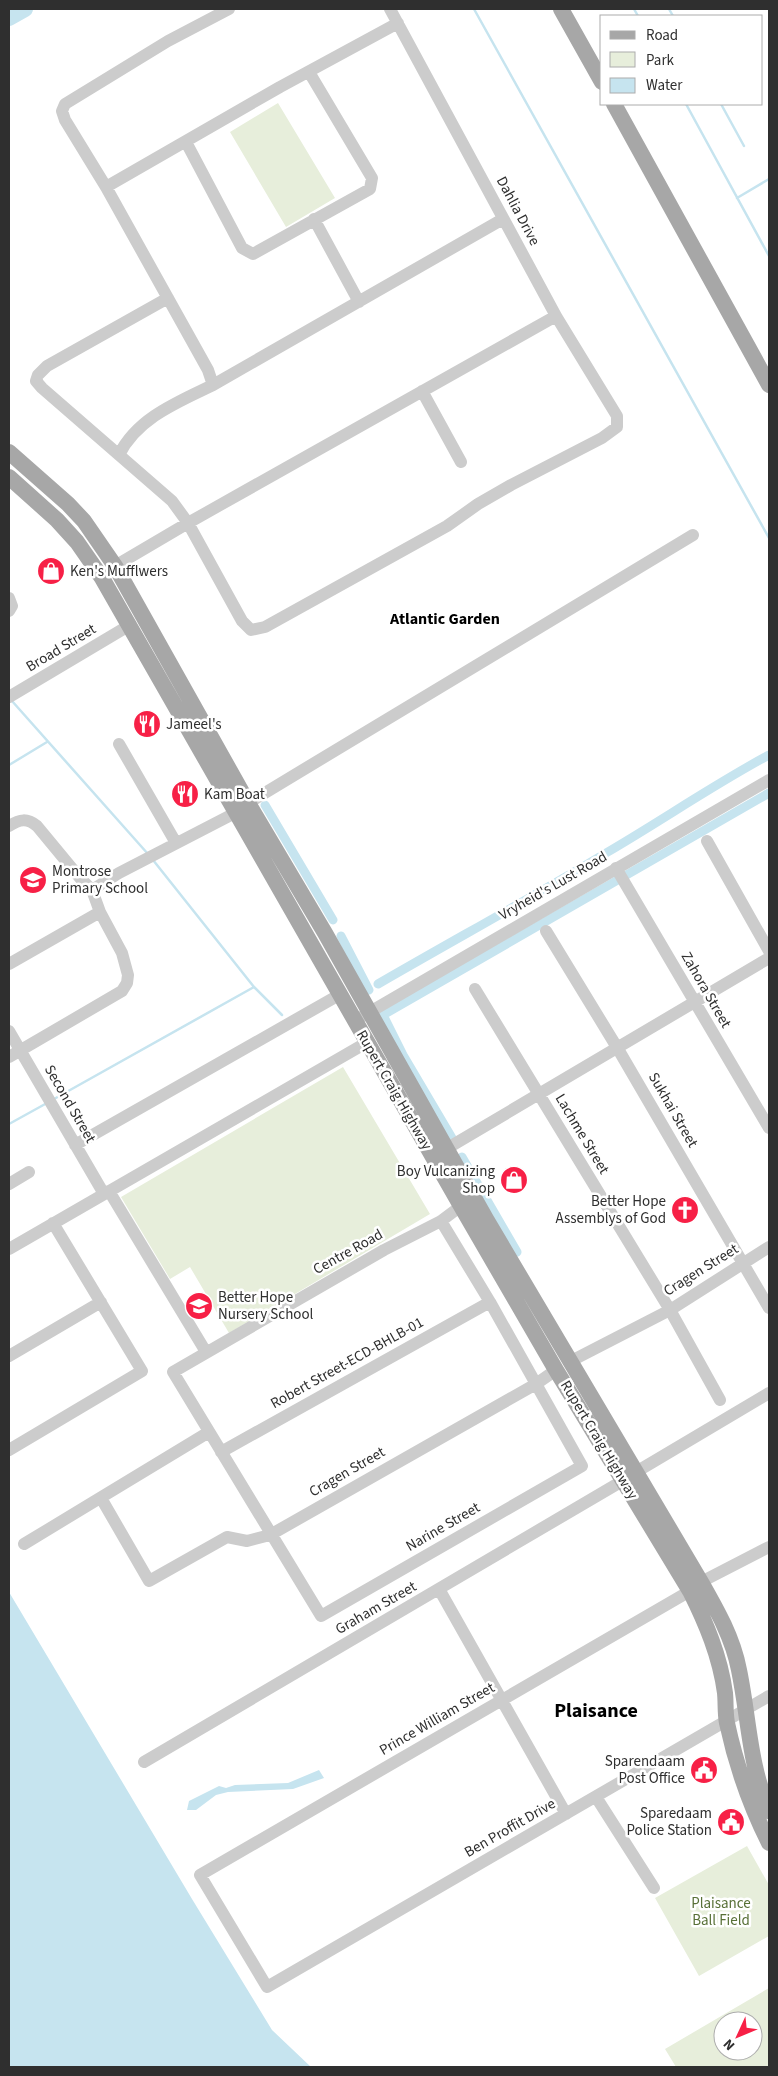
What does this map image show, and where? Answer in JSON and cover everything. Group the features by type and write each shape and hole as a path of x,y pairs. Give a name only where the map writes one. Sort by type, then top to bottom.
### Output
{"main road":[{"path":"562,9 600,78"},
{"path":"615,105 769,385"},
{"name":"Rupert Craig Highway","path":"9,452 68,504 84,521 115,566 354,1022 556,1370 630,1476"},
{"name":"Rupert Craig Highway","path":"9,478 57,520 77,542 102,578 242,808 370,1012 446,1149 571,1361 630,1476 695,1587 729,1636 739,1669 755,1771 769,1811"},
{"name":"Rupert Craig Highway","path":"695,1587 715,1649 725,1692 726,1720 742,1781 769,1843"}],"street":[{"path":"213,385 208,370 106,188 65,120 62,111 65,104 168,41 229,9"},
{"name":"Dahlia Drive","path":"188,523 242,621 250,630 265,627 448,526 478,504 602,438 617,427 617,416 556,316 390,9"},
{"path":"106,188 398,23"},
{"path":"186,142 242,248 254,254 370,189 372,178 309,72"},
{"path":"314,219 359,302"},
{"path":"119,454 133,432 178,400 213,385 503,219"},
{"path":"168,298 47,366 38,375 36,380 42,388 172,502 188,523"},
{"path":"115,566 556,316"},
{"path":"422,391 462,462"},
{"path":"92,890 139,862 242,808 693,535"},
{"path":"9,598 12,606 9,611"},
{"name":"Broad Street","path":"9,698 130,625"},
{"path":"119,744 176,843"},
{"name":"Vryheid's Lust Road","path":"354,1022 618,870 769,780"},
{"path":"9,826 22,820 30,820 44,831 80,878 92,890 100,912 122,953 128,974 127,983 122,990 9,1057"},
{"path":"707,841 769,950"},
{"name":"Zahora Street","path":"618,870 694,1003 769,1128"},
{"path":"9,964 100,912"},
{"name":"Sukhai Street","path":"546,931 618,1049 769,1308"},
{"path":"446,1149 539,1096 769,958"},
{"name":"Lachme Street","path":"475,989 670,1310 720,1400"},
{"path":"75,1144 339,995"},
{"name":"Second Street","path":"9,1031 75,1144 206,1352"},
{"path":"9,1249 366,1042"},
{"path":"9,1184 29,1172"},
{"name":"Centre Road","path":"209,1432 173,1372 384,1250 441,1221 461,1206"},
{"path":"441,1221 490,1302 536,1384"},
{"path":"9,1450 142,1371 53,1223"},
{"name":"Cragen Street","path":"571,1361 670,1310 769,1247"},
{"path":"9,1356 101,1302"},
{"name":"Robert Street-ECD-BHLB-01","path":"221,1452 490,1302"},
{"name":"Cragen Street","path":"101,1498 149,1582 227,1537 247,1541 270,1535 536,1384 556,1370"},
{"name":"Narine Street","path":"270,1535 321,1616 582,1466 536,1384"},
{"name":"Graham Street","path":"144,1762 440,1589 769,1393"},
{"path":"24,1544 209,1432 270,1535"},
{"name":"Prince William Street","path":"267,1988 200,1875 695,1587 769,1547"},
{"path":"440,1589 566,1814"},
{"name":"Ben Proffit Drive","path":"267,1988 769,1696"},
{"path":"596,1797 654,1888"}],"green space":[{"path":"278,103 335,198 286,227 230,132"},
{"path":"343,1067 430,1214 229,1333 190,1267 170,1279 121,1197"},
{"name":"Plaisance Ball Field","path":"747,1846 769,1885 769,1936 699,1976 655,1898"},
{"path":"769,1988 769,2067 676,2067 665,2049 713,2021 713,2061 763,2061 763,2011 730,2011"}],"water":[{"path":"9,1592 272,2030 311,2067 9,2067"},
{"path":"319,1770 324,1778 293,1789 228,1792 216,1795 196,1810 187,1810 189,1801 219,1786 226,1788 235,1785 288,1783"}],"waterway":[{"path":"9,18 25,9"},
{"path":"474,9 769,538"},
{"path":"634,9 637,15"},
{"path":"669,9 672,15"},
{"path":"687,105 769,256"},
{"path":"722,105 744,146"},
{"path":"737,198 769,179"},
{"path":"12,701 148,854"},
{"path":"9,765 47,742"},
{"path":"378,984 578,870 769,755"},
{"path":"452,1138 403,1055 383,1015 769,793"},
{"path":"265,805 333,920"},
{"path":"54,1099 254,987 153,860"},
{"path":"341,936 369,990"},
{"path":"254,987 282,1015"},
{"path":"9,1124 47,1103"},
{"path":"462,1157 517,1252"}],"place":[{"name":"Ken's Mufflwers","path":"51,571"},
{"name":"Jameel's","path":"147,724"},
{"name":"Kam Boat","path":"185,794"},
{"name":"Montrose Primary School","path":"33,880"},
{"name":"Boy Vulcanizing Shop","path":"514,1180"},
{"name":"Better Hope Assemblys of God","path":"685,1210"},
{"name":"Better Hope Nursery School","path":"199,1306"},
{"name":"Sparendaam Post Office","path":"704,1770"},
{"name":"Sparedaam Police Station","path":"731,1822"}],"district":[{"name":"Atlantic Garden","path":"445,619"},
{"name":"Plaisance","path":"596,1711"}]}
